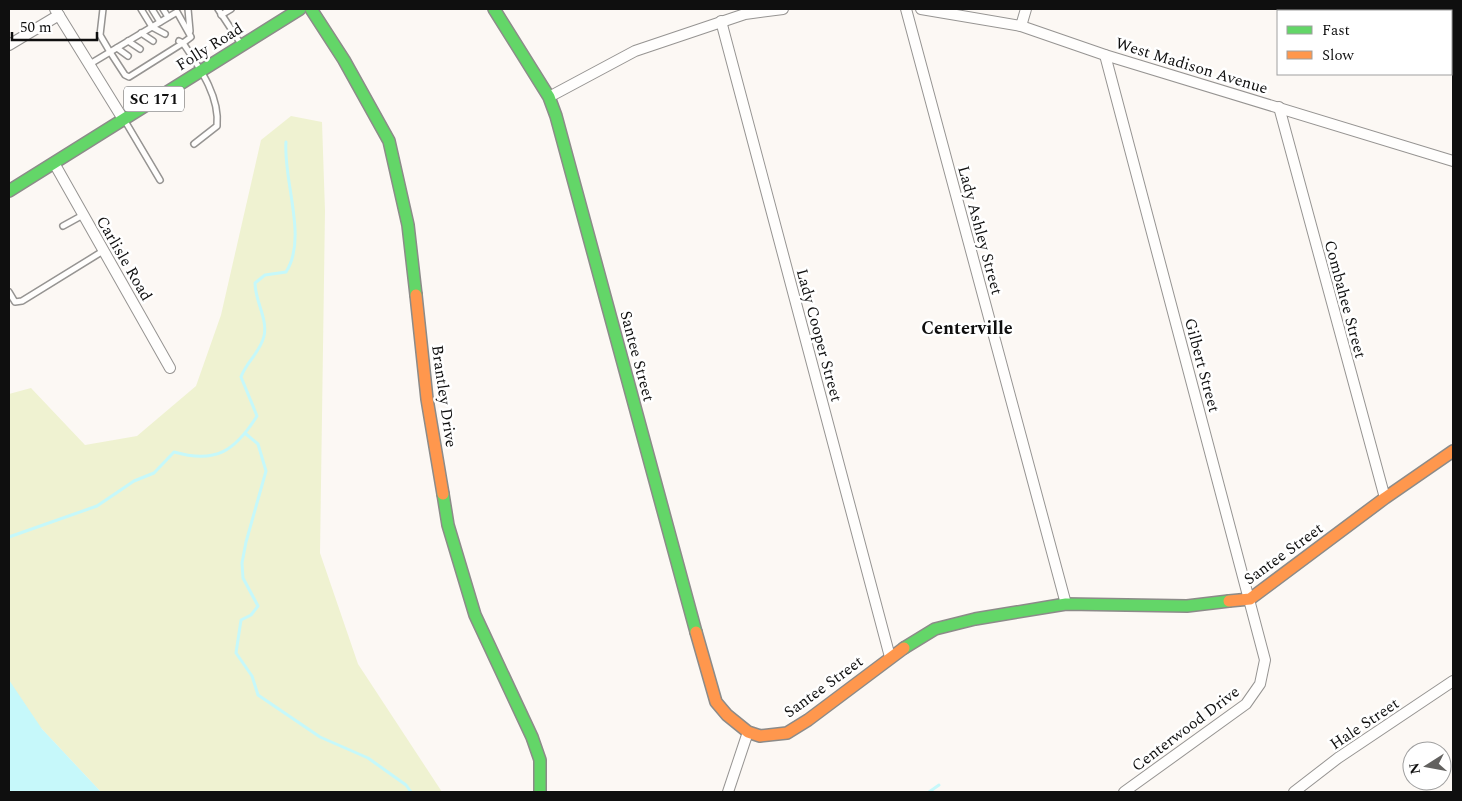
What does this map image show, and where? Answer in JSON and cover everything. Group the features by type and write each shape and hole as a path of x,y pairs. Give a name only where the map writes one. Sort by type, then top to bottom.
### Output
{"street":[{"name":"Folly Road","path":"9,191 300,9"},
{"name":"Brantley Drive","path":"311,9 344,60 389,141 408,225 427,399 448,525 475,615 532,737 540,760 540,792"},
{"name":"Santee Street","path":"494,9 549,97 712,692 716,702 727,715 748,732 760,736 787,733 808,720 915,640 935,630 975,619 1066,604 1186,606 1250,599 1385,498 1453,451"},
{"path":"549,97 634,51 745,14 783,9"},
{"name":"Lady Ashley Street","path":"906,9 1066,604"},
{"name":"West Madison Avenue","path":"921,9 1021,26 1105,55 1453,161"},
{"path":"1021,26 1026,9"},
{"path":"9,45 57,12 123,119"},
{"name":"Lady Cooper Street","path":"721,21 890,657"},
{"name":"Gilbert Street","path":"1105,55 1250,599 1265,660 1260,684"},
{"name":"Combahee Street","path":"1279,107 1385,498"},
{"name":"Carlisle Road","path":"54,163 170,368"},
{"name":"Hale Street","path":"1294,792 1338,758 1453,681"},
{"name":"Centerwood Drive","path":"1124,792 1246,704 1260,684"},
{"path":"728,792 748,732"}],"lane":[{"path":"103,9 100,35 125,75 129,76 191,37 188,9"},
{"path":"141,9 152,26 165,34"},
{"path":"152,9 160,22"},
{"path":"163,9 168,17"},
{"path":"218,9 242,45"},
{"path":"221,14 231,9"},
{"path":"90,64 168,17 176,10 191,33"},
{"path":"141,33 153,41"},
{"path":"128,41 140,48"},
{"path":"181,42 202,70 218,112 217,126 194,144"},
{"path":"117,48 128,56"},
{"path":"123,119 160,180"},
{"path":"63,226 83,215"},
{"path":"9,292 15,302 22,302 103,251"}],"green space":[{"path":"291,116 322,122 325,211 320,553 358,664 442,792 101,792 40,727 9,681 9,394 31,388 85,445 137,436 196,386 221,315 261,140"}],"water":[{"path":"9,680 42,729 101,792 9,792"}],"waterway":[{"path":"9,537 97,506 134,481 154,473 174,452 202,456 223,452 241,438 249,428 257,416 241,377 262,342 265,330 255,283 265,275 286,272 292,258 295,243 295,226 286,157 286,142"},
{"path":"246,434 258,444 266,471 242,563 243,578 258,606 251,615 241,620 236,653 252,676 258,695 320,737 368,758 406,785 411,792"},
{"path":"929,792 939,785"}],"traffic: fast":[{"path":"9,191 300,9"},
{"path":"311,9 344,60 389,141 408,225 416,295"},
{"path":"494,9 549,97 556,116 696,632"},
{"path":"443,494 448,525 475,615 532,737 540,760 540,792"},
{"path":"904,648 935,629 975,619 1066,604 1187,606 1229,601"}],"traffic: slow":[{"path":"416,295 427,399 443,494"},
{"path":"1229,601 1250,599 1385,498 1453,451"},
{"path":"696,632 716,702 727,715 748,732 760,736 787,733 808,720 904,648"}],"district":[{"name":"Centerville","path":"967,328"}]}
